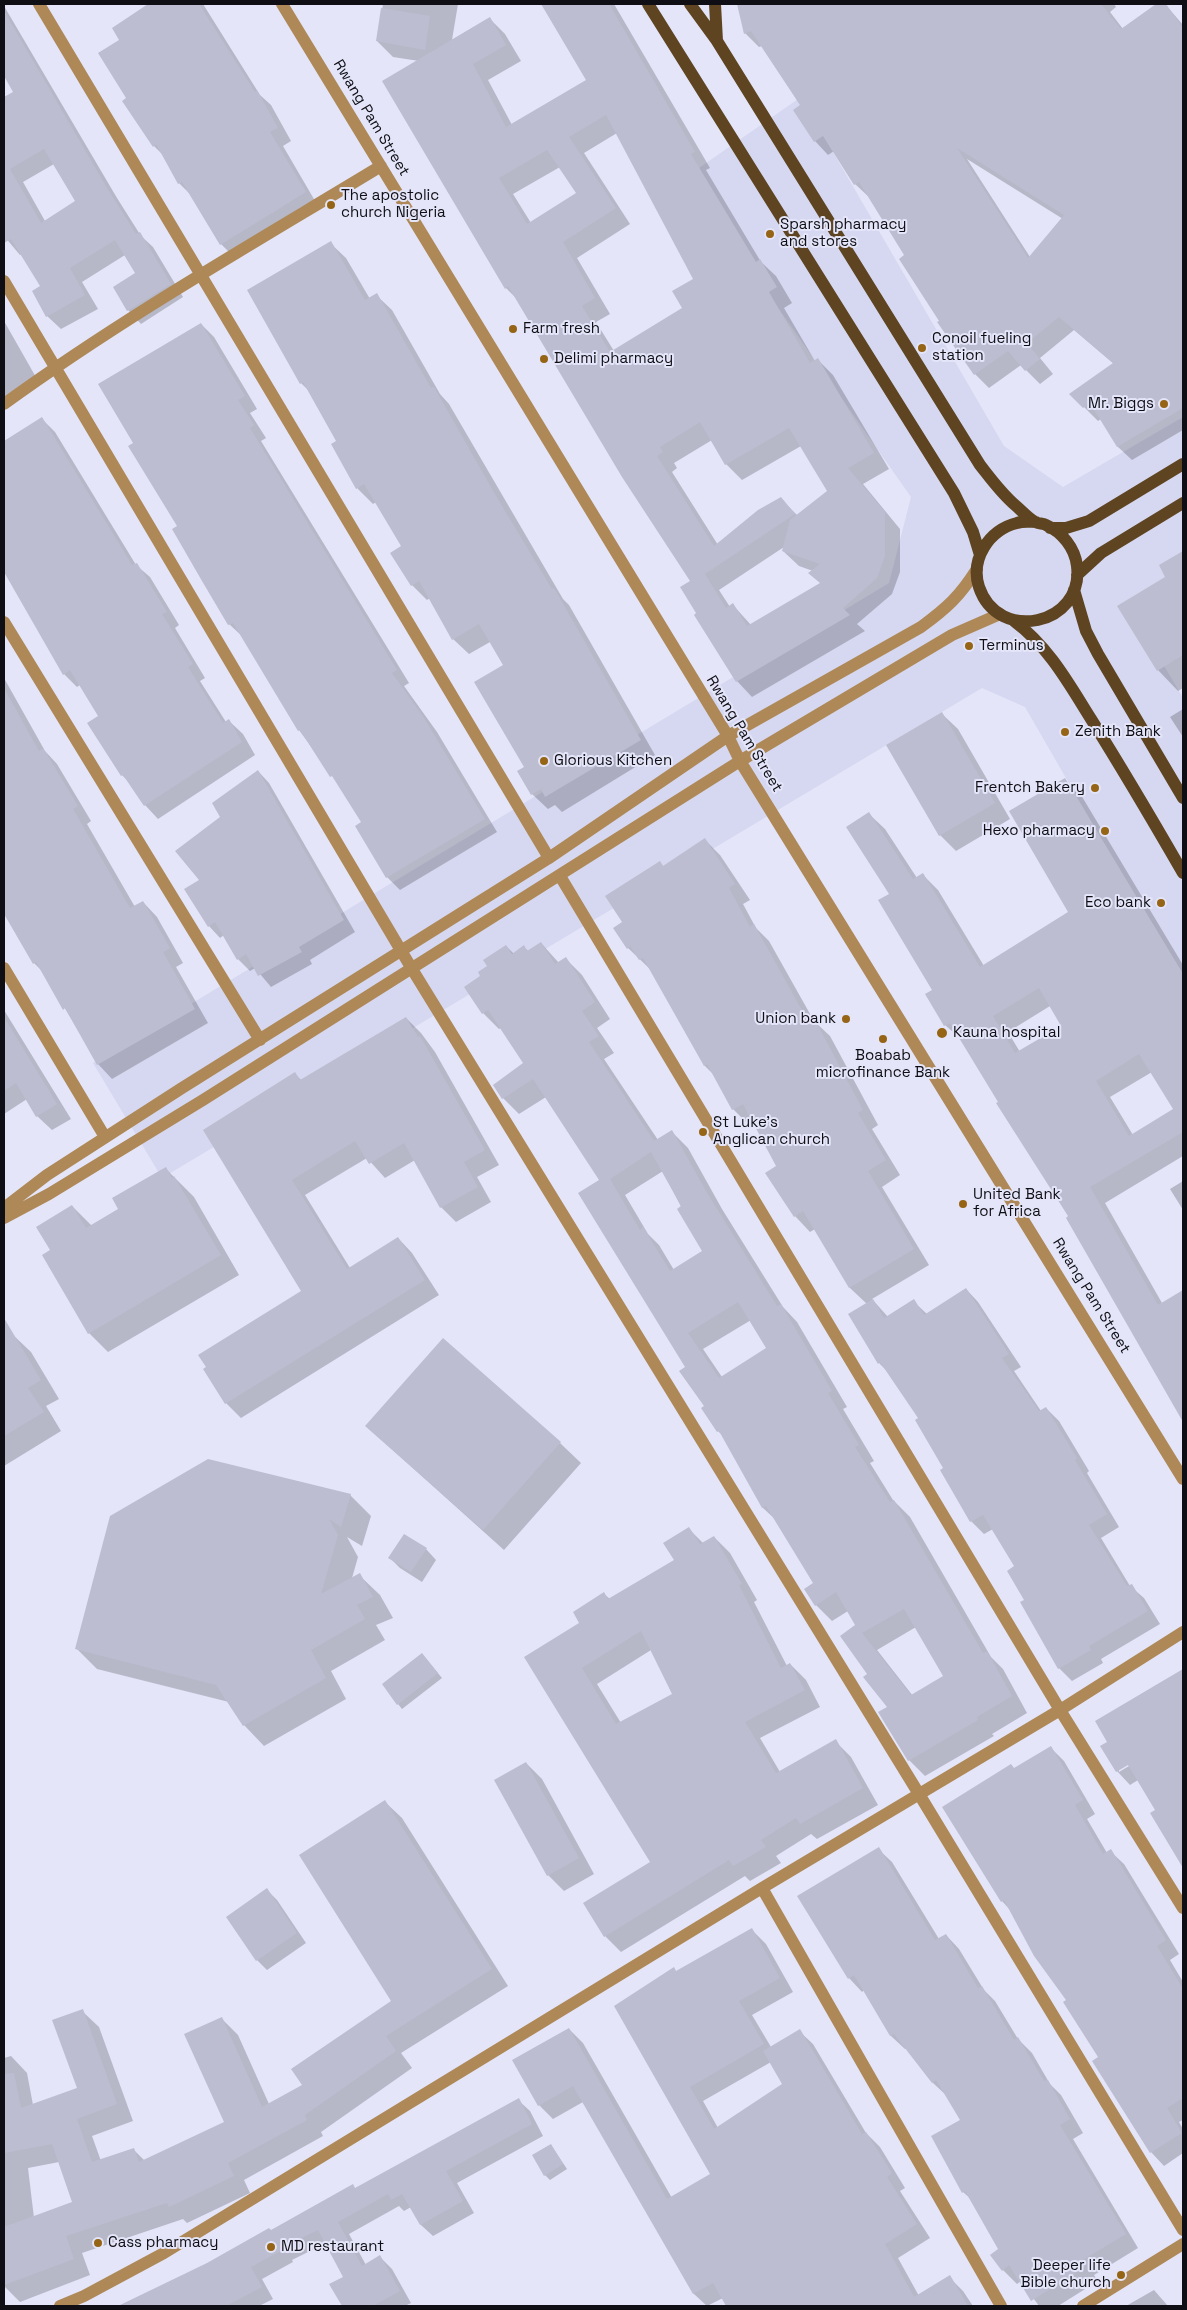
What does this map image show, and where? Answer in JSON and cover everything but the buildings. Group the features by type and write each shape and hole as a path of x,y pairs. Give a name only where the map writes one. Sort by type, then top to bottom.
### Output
{"main road":[{"path":"648,4 954,493 973,532 980,555"},
{"path":"690,4 717,41 980,465 1013,504 1036,522 1062,535 1072,548 1077,565 1077,575 1074,590 1062,608 1047,618 1030,622 1012,620"},
{"path":"715,4 717,41"},
{"path":"1050,528 1066,528 1089,521 1183,464"},
{"path":"1077,575 1101,553 1183,503"},
{"path":"1036,522 1018,522 1002,528 988,540 980,555 977,569 979,586 987,602 1000,614 1029,632 1058,667 1126,774 1183,873"},
{"path":"1074,590 1086,631 1098,654 1183,798"}],"street":[{"path":"40,4 549,858"},
{"name":"Rwang Pam Street","path":"282,4 728,736 740,761 1183,1478"},
{"path":"4,404 55,367 201,275 381,166"},
{"path":"4,281 412,969 919,1794 1183,2230"},
{"path":"4,1208 47,1175 105,1137 549,858 728,736 921,627 962,593 977,569"},
{"path":"4,1218 50,1194 412,969 740,761 952,634 1000,614"},
{"path":"4,622 260,1040"},
{"path":"560,876 1060,1710 1183,1908"},
{"path":"4,968 105,1137"},
{"path":"60,2306 84,2296 164,2252 762,1888 1060,1710 1183,1632"},
{"path":"762,1888 1001,2306"},
{"path":"1083,2306 1183,2244"}],"shaded area":[{"name":"Terminus","path":"801,97 1004,446 1063,487 1183,417 1183,570 1128,604 1183,698 1183,974 1119,870 1025,707 982,688 162,1178 93,1063 889,583 911,497 686,177"}],"place":[{"name":"The apostolic church Nigeria","path":"331,205"},
{"name":"Sparsh pharmacy and stores","path":"770,234"},
{"name":"Farm fresh","path":"513,329"},
{"name":"Conoil fueling station","path":"922,348"},
{"name":"Delimi pharmacy","path":"544,359"},
{"name":"Mr. Biggs","path":"1164,404"},
{"name":"Terminus","path":"969,646"},
{"name":"Zenith Bank","path":"1065,732"},
{"name":"Glorious Kitchen","path":"544,761"},
{"name":"Frentch Bakery","path":"1095,788"},
{"name":"Hexo pharmacy","path":"1105,831"},
{"name":"Eco bank","path":"1161,903"},
{"name":"Union bank","path":"846,1019"},
{"name":"Kauna hospital","path":"942,1033"},
{"name":"Boabab microfinance Bank","path":"883,1039"},
{"name":"St Luke's Anglican church","path":"703,1132"},
{"name":"United Bank for Africa","path":"963,1204"},
{"name":"Cass pharmacy","path":"98,2243"},
{"name":"MD restaurant","path":"271,2247"},
{"name":"Deeper life Bible church","path":"1121,2275"}]}
